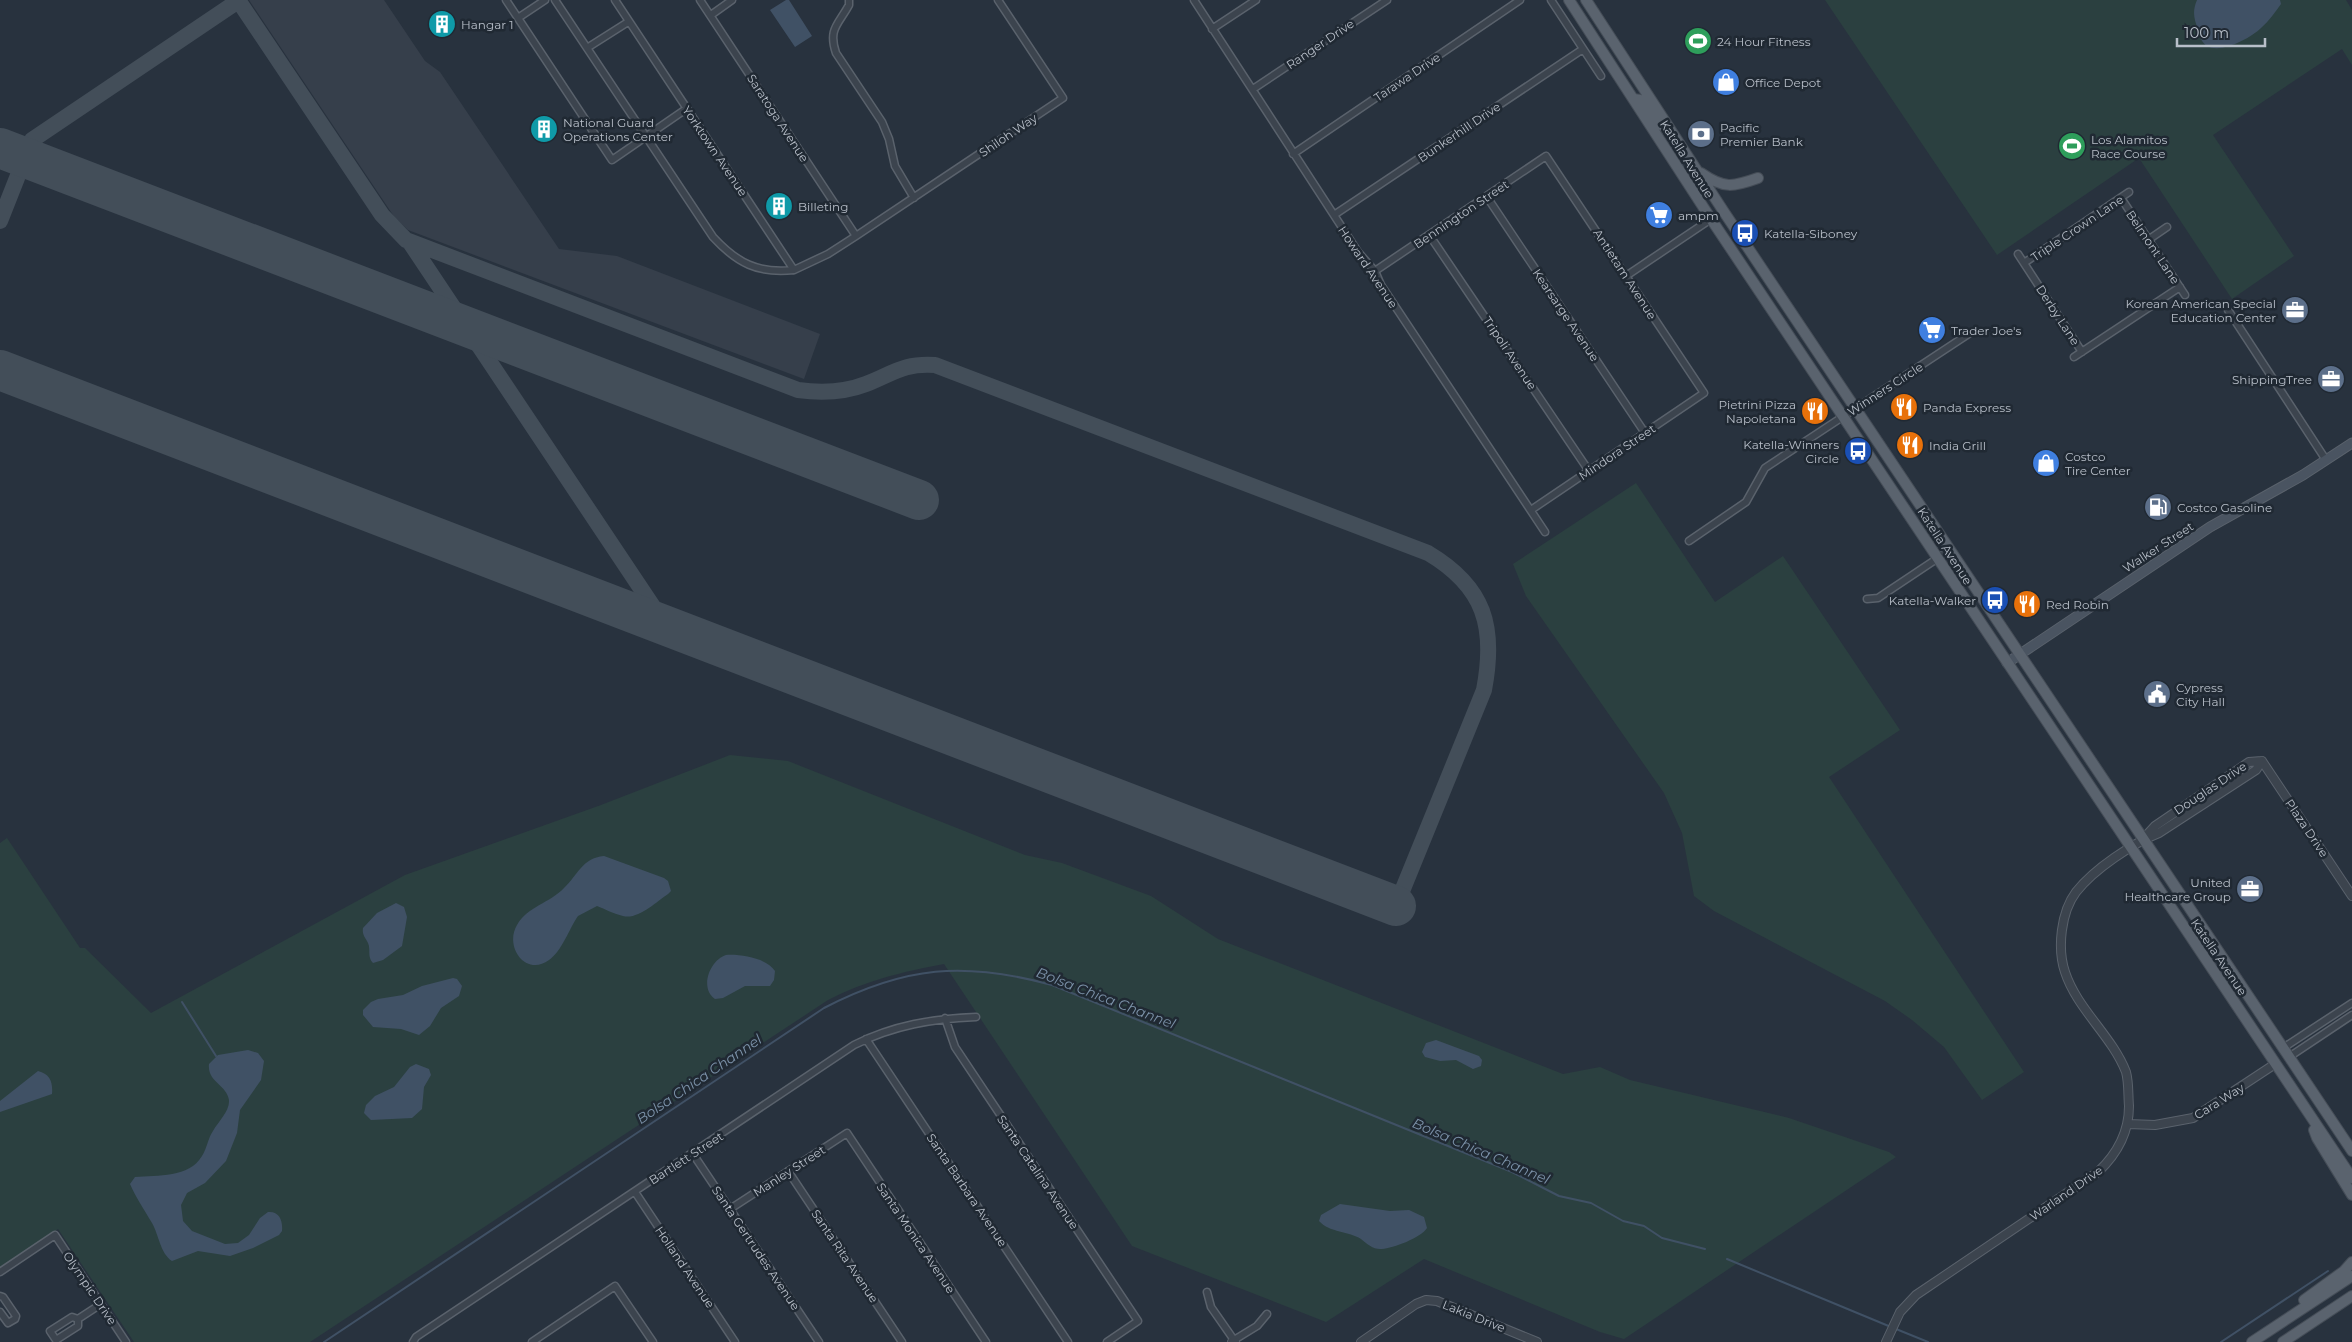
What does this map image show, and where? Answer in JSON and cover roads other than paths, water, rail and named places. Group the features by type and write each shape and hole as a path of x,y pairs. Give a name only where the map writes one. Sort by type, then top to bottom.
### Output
{"main road":[{"name":"Katella Avenue","path":"1569,0 1711,219 2352,1178"},
{"name":"Katella Avenue","path":"1586,0 1697,171 2019,655 2352,1151"},
{"path":"1634,98 1645,101 1657,122 1674,135"},
{"path":"1697,171 1717,183 1728,186 1739,185 1758,178"},
{"name":"Walker Street","path":"2007,663 2210,527 2303,475 2352,443"},
{"path":"2267,1052 2282,1058 2286,1053"},
{"path":"2275,1064 2281,1064 2300,1074"},
{"path":"2309,1115 2317,1138 2352,1195"},
{"path":"2264,1334 2271,1324 2344,1271 2352,1262"},
{"path":"2252,1342 2352,1276"},
{"path":"2283,1342 2352,1296"}],"street":[{"path":"506,0 612,160 686,108"},
{"path":"518,18 545,0"},
{"path":"555,0 714,237 728,253 743,263 757,268 777,272 794,270"},
{"name":"Yorktown Avenue","path":"615,0 794,270"},
{"name":"Saratoga Avenue","path":"700,0 856,236"},
{"path":"710,15 732,0"},
{"path":"849,0 849,5 833,31 832,40 836,53 882,122 889,139 895,166 914,198"},
{"name":"Shiloh Way","path":"794,270 828,254 1063,98 998,0"},
{"name":"Howard Avenue","path":"1194,0 1254,89 1266,113 1293,154 1358,252 1375,271 1381,285 1545,532"},
{"path":"1212,29 1256,0"},
{"name":"Ranger Drive","path":"1254,89 1387,0"},
{"name":"Tarawa Drive","path":"1293,154 1520,0"},
{"path":"1551,0 1601,76"},
{"path":"587,48 628,22"},
{"name":"Bunkerhill Drive","path":"1334,215 1584,49"},
{"name":"Bennington Street","path":"1375,271 1430,236 1546,156"},
{"name":"Antietam Avenue","path":"1546,156 1704,394"},
{"name":"Triple Crown Lane","path":"2024,263 2130,192"},
{"name":"Kearsarge Avenue","path":"1487,197 1645,433"},
{"name":"Belmont Lane","path":"2121,198 2185,295"},
{"path":"1626,276 1711,219"},
{"path":"2148,240 2168,227"},
{"name":"Tripoli Avenue","path":"1430,236 1589,470"},
{"name":"Derby Lane","path":"2018,254 2082,352"},
{"path":"2074,357 2180,287"},
{"path":"2228,310 2326,460"},
{"name":"Winners Circle","path":"1689,541 1746,502 1765,468 1856,410 1970,333"},
{"name":"Mindora Street","path":"1531,510 1704,394"},
{"path":"1867,599 1878,598 1950,550"},
{"name":"Douglas Drive","path":"2131,847 2143,839 2159,833 2247,776 2256,770 2262,761"},
{"name":"Plaza Drive","path":"2262,761 2352,896"},
{"name":"Warland Drive","path":"1886,1342 1904,1306 1916,1295 2098,1172 2114,1155 2128,1124 2126,1073 2120,1060 2072,988 2065,972 2062,957 2062,927 2076,892 2091,877 2131,847"},
{"path":"2286,1053 2352,1003"},
{"path":"2286,1053 2352,1015"},
{"name":"Bartlett Street","path":"413,1342 416,1337 866,1039 906,1024 945,1018 976,1017"},
{"name":"Santa Catalina Avenue","path":"945,1018 955,1047 1138,1322 1107,1342"},
{"name":"Santa Barbara Avenue","path":"866,1039 1068,1342"},
{"name":"Cara Way","path":"2128,1124 2155,1125 2193,1118 2275,1064"},
{"name":"Manley Street","path":"730,1209 847,1133"},
{"name":"Santa Monica Avenue","path":"847,1133 986,1342"},
{"name":"Santa Gertrudes Avenue","path":"693,1154 819,1342"},
{"name":"Santa Rita Avenue","path":"788,1171 902,1342"},
{"name":"Holland Avenue","path":"634,1192 735,1342"},
{"name":"Olympic Drive","path":"0,1272 55,1235 126,1342"},
{"path":"532,1342 615,1286 653,1342"},
{"path":"1207,1292 1211,1307 1233,1342 1257,1326 1267,1314"},
{"path":"0,1296 4,1297 16,1319 8,1323 0,1312"},
{"name":"Lakia Drive","path":"1360,1342 1416,1304 1426,1300 1437,1301 1537,1342"},
{"path":"78,1320 101,1304"}],"waterway":[{"name":"Bolsa Chica Channel","path":"324,1342 824,1008 881,983 935,972 991,973 1020,977 1052,985 1512,1172 1559,1196 1591,1203 1623,1221 1644,1226 1662,1238 1705,1249"},
{"path":"182,1002 216,1056"},
{"name":"Bolsa Chica Channel","path":"1727,1259 1891,1327"},
{"name":"Bolsa Chica Channel","path":"2221,1342 2328,1271"},
{"name":"Bolsa Chica Channel","path":"1896,1329 1928,1342"}],"place":[{"name":"Hangar 1","path":"442,24"},
{"name":"24 Hour Fitness","path":"1698,41"},
{"name":"Office Depot","path":"1726,82"},
{"name":"National Guard Operations Center","path":"544,129"},
{"name":"Pacific Premier Bank","path":"1701,134"},
{"name":"Los Alamitos Race Course","path":"2072,146"},
{"name":"Billeting","path":"779,206"},
{"name":"ampm","path":"1659,215"},
{"name":"Katella-Siboney","path":"1745,233"},
{"name":"Korean American Special Education Center","path":"2295,310"},
{"name":"Trader Joe's","path":"1932,330"},
{"name":"ShippingTree","path":"2331,379"},
{"name":"Panda Express","path":"1904,407"},
{"name":"Pietrini Pizza Napoletana","path":"1815,411"},
{"name":"India Grill","path":"1910,445"},
{"name":"Katella-Winners Circle","path":"1858,451"},
{"name":"Costco Tire Center","path":"2046,463"},
{"name":"Costco Gasoline","path":"2158,507"},
{"name":"Katella-Walker","path":"1995,600"},
{"name":"Red Robin","path":"2027,604"},
{"name":"Cypress City Hall","path":"2157,694"},
{"name":"United Healthcare Group","path":"2250,889"}]}
